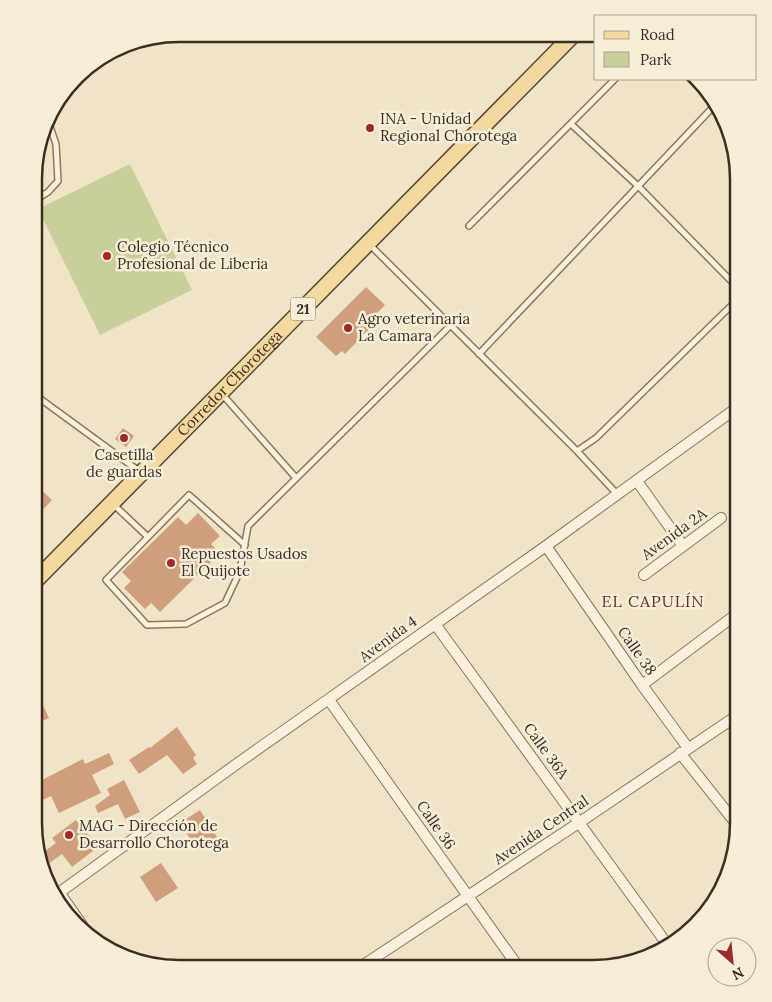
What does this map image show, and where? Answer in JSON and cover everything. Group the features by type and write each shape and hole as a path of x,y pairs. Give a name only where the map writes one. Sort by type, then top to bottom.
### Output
{"main road":[{"name":"Corredor Chorotega","path":"42,574 566,42"}],"street":[{"name":"Avenida 4","path":"62,891 238,763 546,546 730,413"},
{"path":"637,481 683,546"},
{"name":"Avenida 2A","path":"644,574 721,518"},
{"name":"Calle 38","path":"546,546 642,685 684,751 729,814"},
{"path":"642,685 729,620"},
{"name":"Calle 36A","path":"435,624 663,939"},
{"name":"Calle 36","path":"328,700 513,960"},
{"name":"Avenida Central","path":"371,960 729,721"}],"lane":[{"path":"469,226 614,80"},
{"path":"480,354 710,110"},
{"path":"572,124 639,187 730,280"},
{"path":"42,196 58,181 56,144 52,131"},
{"path":"368,243 618,494"},
{"path":"577,451 596,438 730,307"},
{"path":"245,545 189,495 106,580 147,625 186,624 225,603 240,571 245,545 248,526 451,325"},
{"path":"221,392 296,478"},
{"path":"42,401 141,473"},
{"path":"112,503 148,537"}],"green space":[{"path":"130,164 192,290 100,335 42,217 42,207"}],"building":[{"name":"Agro veterinaria La Camara","path":"366,287 385,305 375,315 379,319 345,354 342,351 336,356 316,337"},
{"name":"Casetilla de guardas","path":"123,428 134,436 126,447 115,439"},
{"path":"42,491 52,500 42,511"},
{"name":"Repuestos Usados El Quijote","path":"198,513 220,536 211,544 220,553 160,612 151,603 145,609 124,588 131,581 122,572 178,517 186,525"},
{"path":"42,704 49,718 42,721"},
{"path":"177,727 196,755 193,758 197,764 183,774 167,755 139,774 129,760 150,748"},
{"path":"109,753 114,764 92,775 101,793 59,813 51,796 42,800 42,780 83,759 85,764"},
{"path":"124,780 140,812 125,819 118,804 98,813 95,806 110,795 107,789"},
{"path":"200,810 217,837 197,850 180,823"},
{"path":"76,820 98,847 72,867 62,854 49,863 46,851 56,843 52,838"},
{"path":"161,863 178,888 156,902 140,877"}],"place":[{"name":"INA - Unidad Regional Chorotega","path":"370,128"},
{"name":"Colegio Técnico Profesional de Liberia","path":"107,256"},
{"name":"Agro veterinaria La Camara","path":"348,328"},
{"name":"Casetilla de guardas","path":"124,438"},
{"name":"Repuestos Usados El Quijote","path":"171,563"},
{"name":"MAG - Dirección de Desarrollo Chorotega","path":"69,835"}],"district":[{"name":"EL CAPULÍN","path":"653,601"}]}
